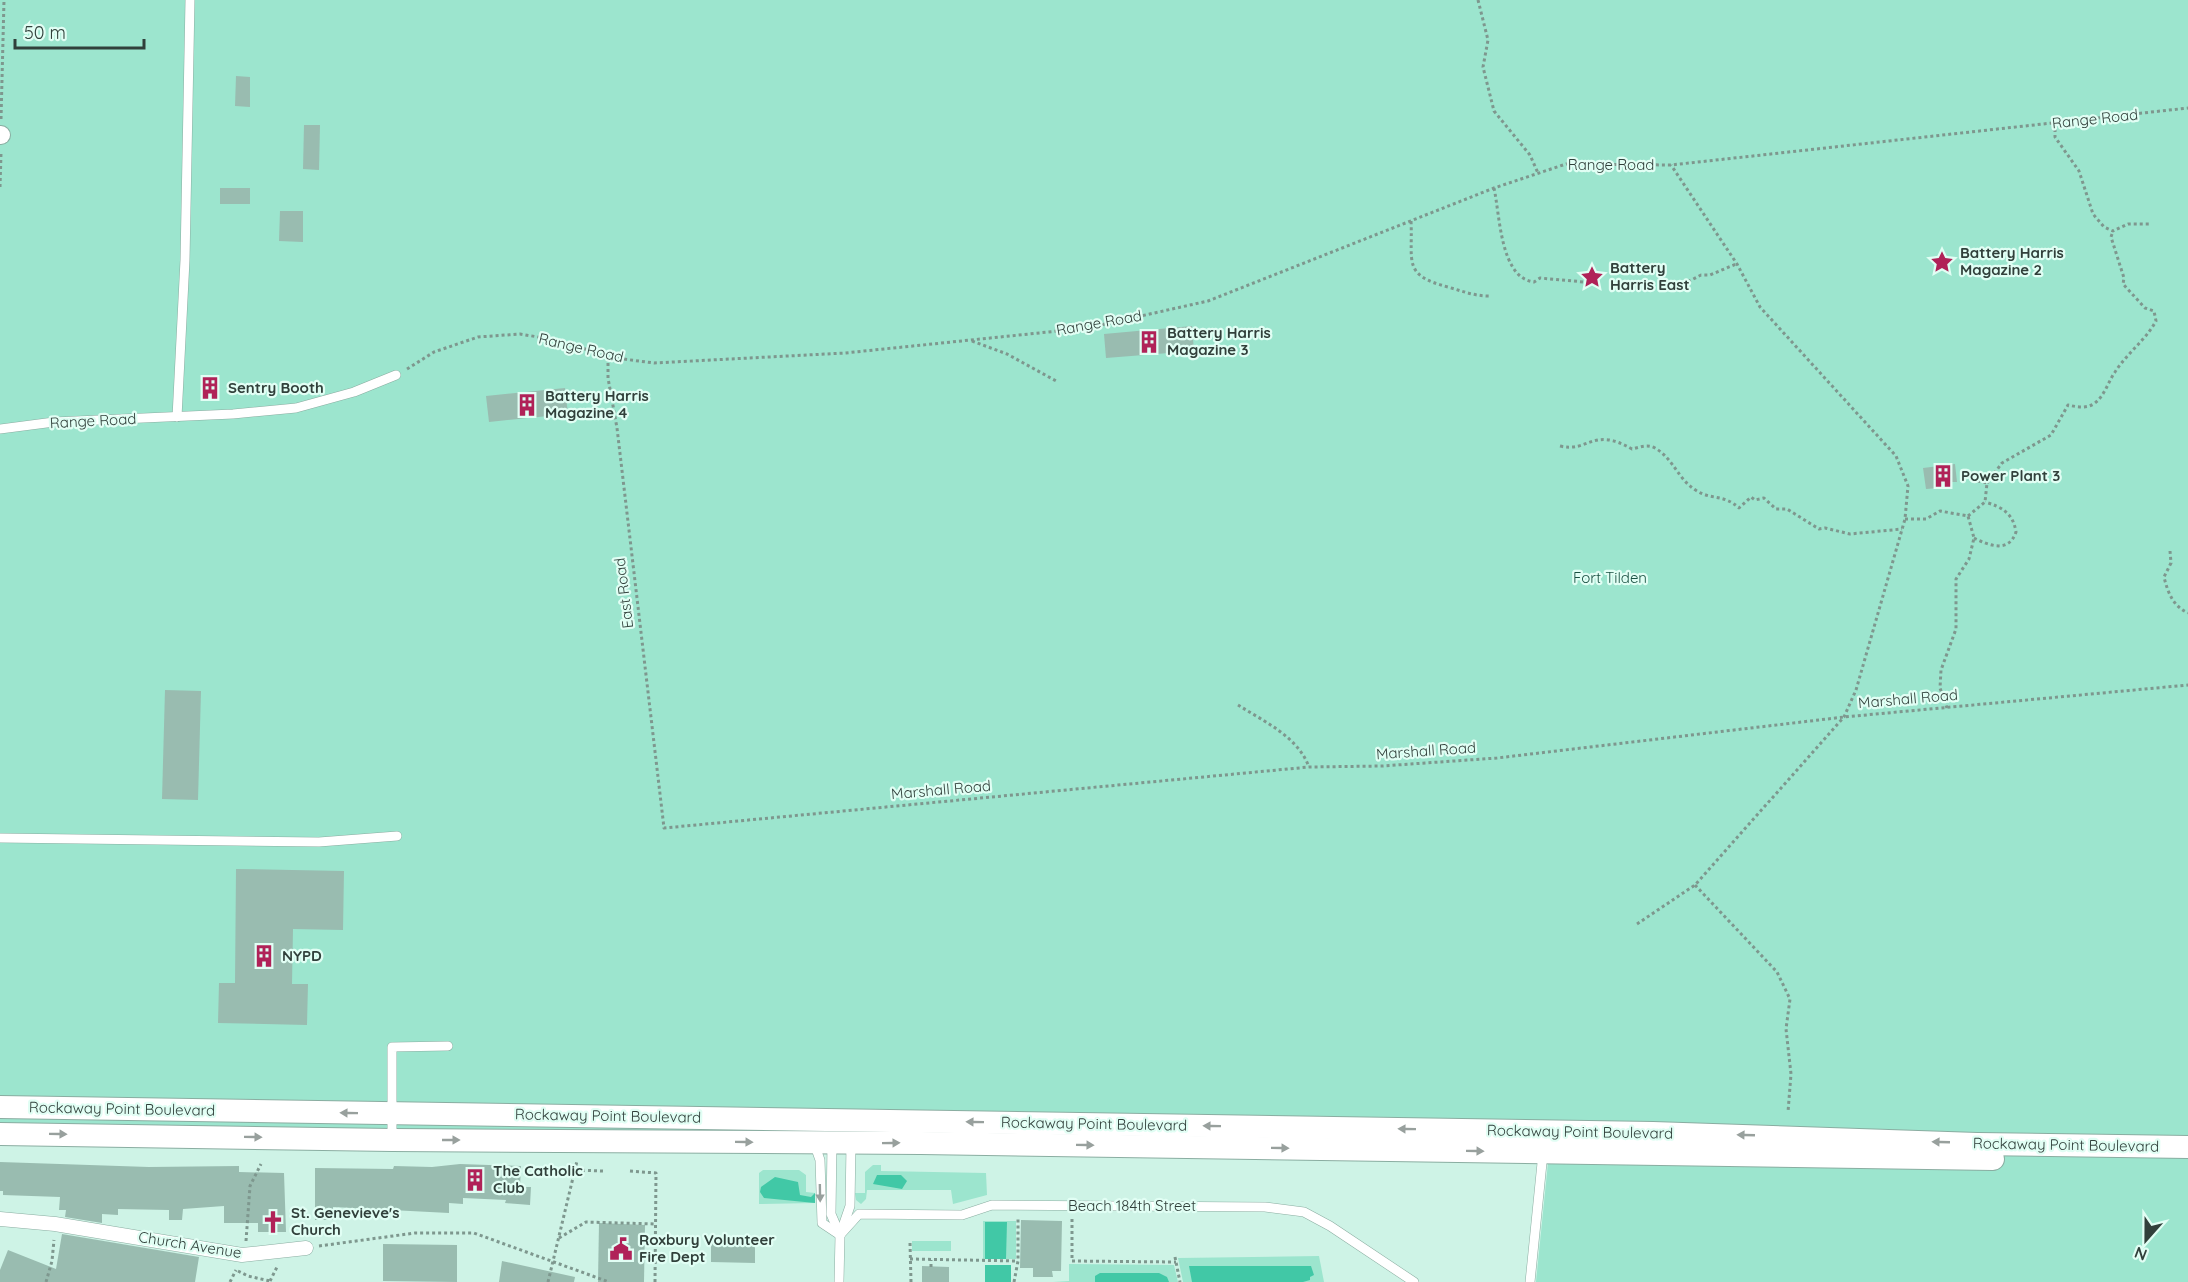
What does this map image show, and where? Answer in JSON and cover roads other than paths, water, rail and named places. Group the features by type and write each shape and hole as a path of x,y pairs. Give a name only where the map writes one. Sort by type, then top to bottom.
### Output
{"street":[{"name":"Rockaway Point Boulevard","path":"0,1107 305,1125 392,1140 703,1141 837,1134 2188,1147"},
{"name":"Rockaway Point Boulevard","path":"0,1134 305,1125 393,1113 703,1118 837,1134"},
{"path":"703,1118 703,1141"},
{"name":"Rockaway Point Boulevard","path":"1507,1141 1543,1153 2188,1162"},
{"name":"Church Avenue","path":"0,1219 55,1224 242,1255 306,1248"}],"lane":[{"path":"177,417 185,260 190,0"},
{"name":"Range Road","path":"0,429 54,422 177,417 296,408 354,392 396,375"},
{"path":"0,837 319,842 398,836"},
{"path":"392,1140 392,1047 448,1046"},
{"path":"622,1140 623,1117"},
{"path":"837,1134 831,1214 840,1235"},
{"path":"837,1134 850,1206 840,1235 839,1282"},
{"path":"837,1134 820,1160 822,1222 840,1235"},
{"path":"1530,1282 1543,1153"},
{"name":"Beach 184th Street","path":"840,1235 859,1214 962,1215 992,1205 1266,1207 1304,1212 1330,1226 1414,1282"}],"place":[{"name":"Battery Harris Magazine 2","path":"1942,262"},
{"name":"Battery Harris East","path":"1592,277"},
{"name":"Battery Harris Magazine 3","path":"1149,342"},
{"name":"Sentry Booth","path":"210,388"},
{"name":"Battery Harris Magazine 4","path":"527,405"},
{"name":"Power Plant 3","path":"1943,476"},
{"name":"NYPD","path":"264,956"},
{"name":"The Catholic Club","path":"475,1180"},
{"name":"St. Genevieve's Church","path":"273,1222"},
{"name":"Roxbury Volunteer Fire Dept","path":"621,1249"}],"park label":[{"name":"Fort Tilden","path":"1610,578"}]}
